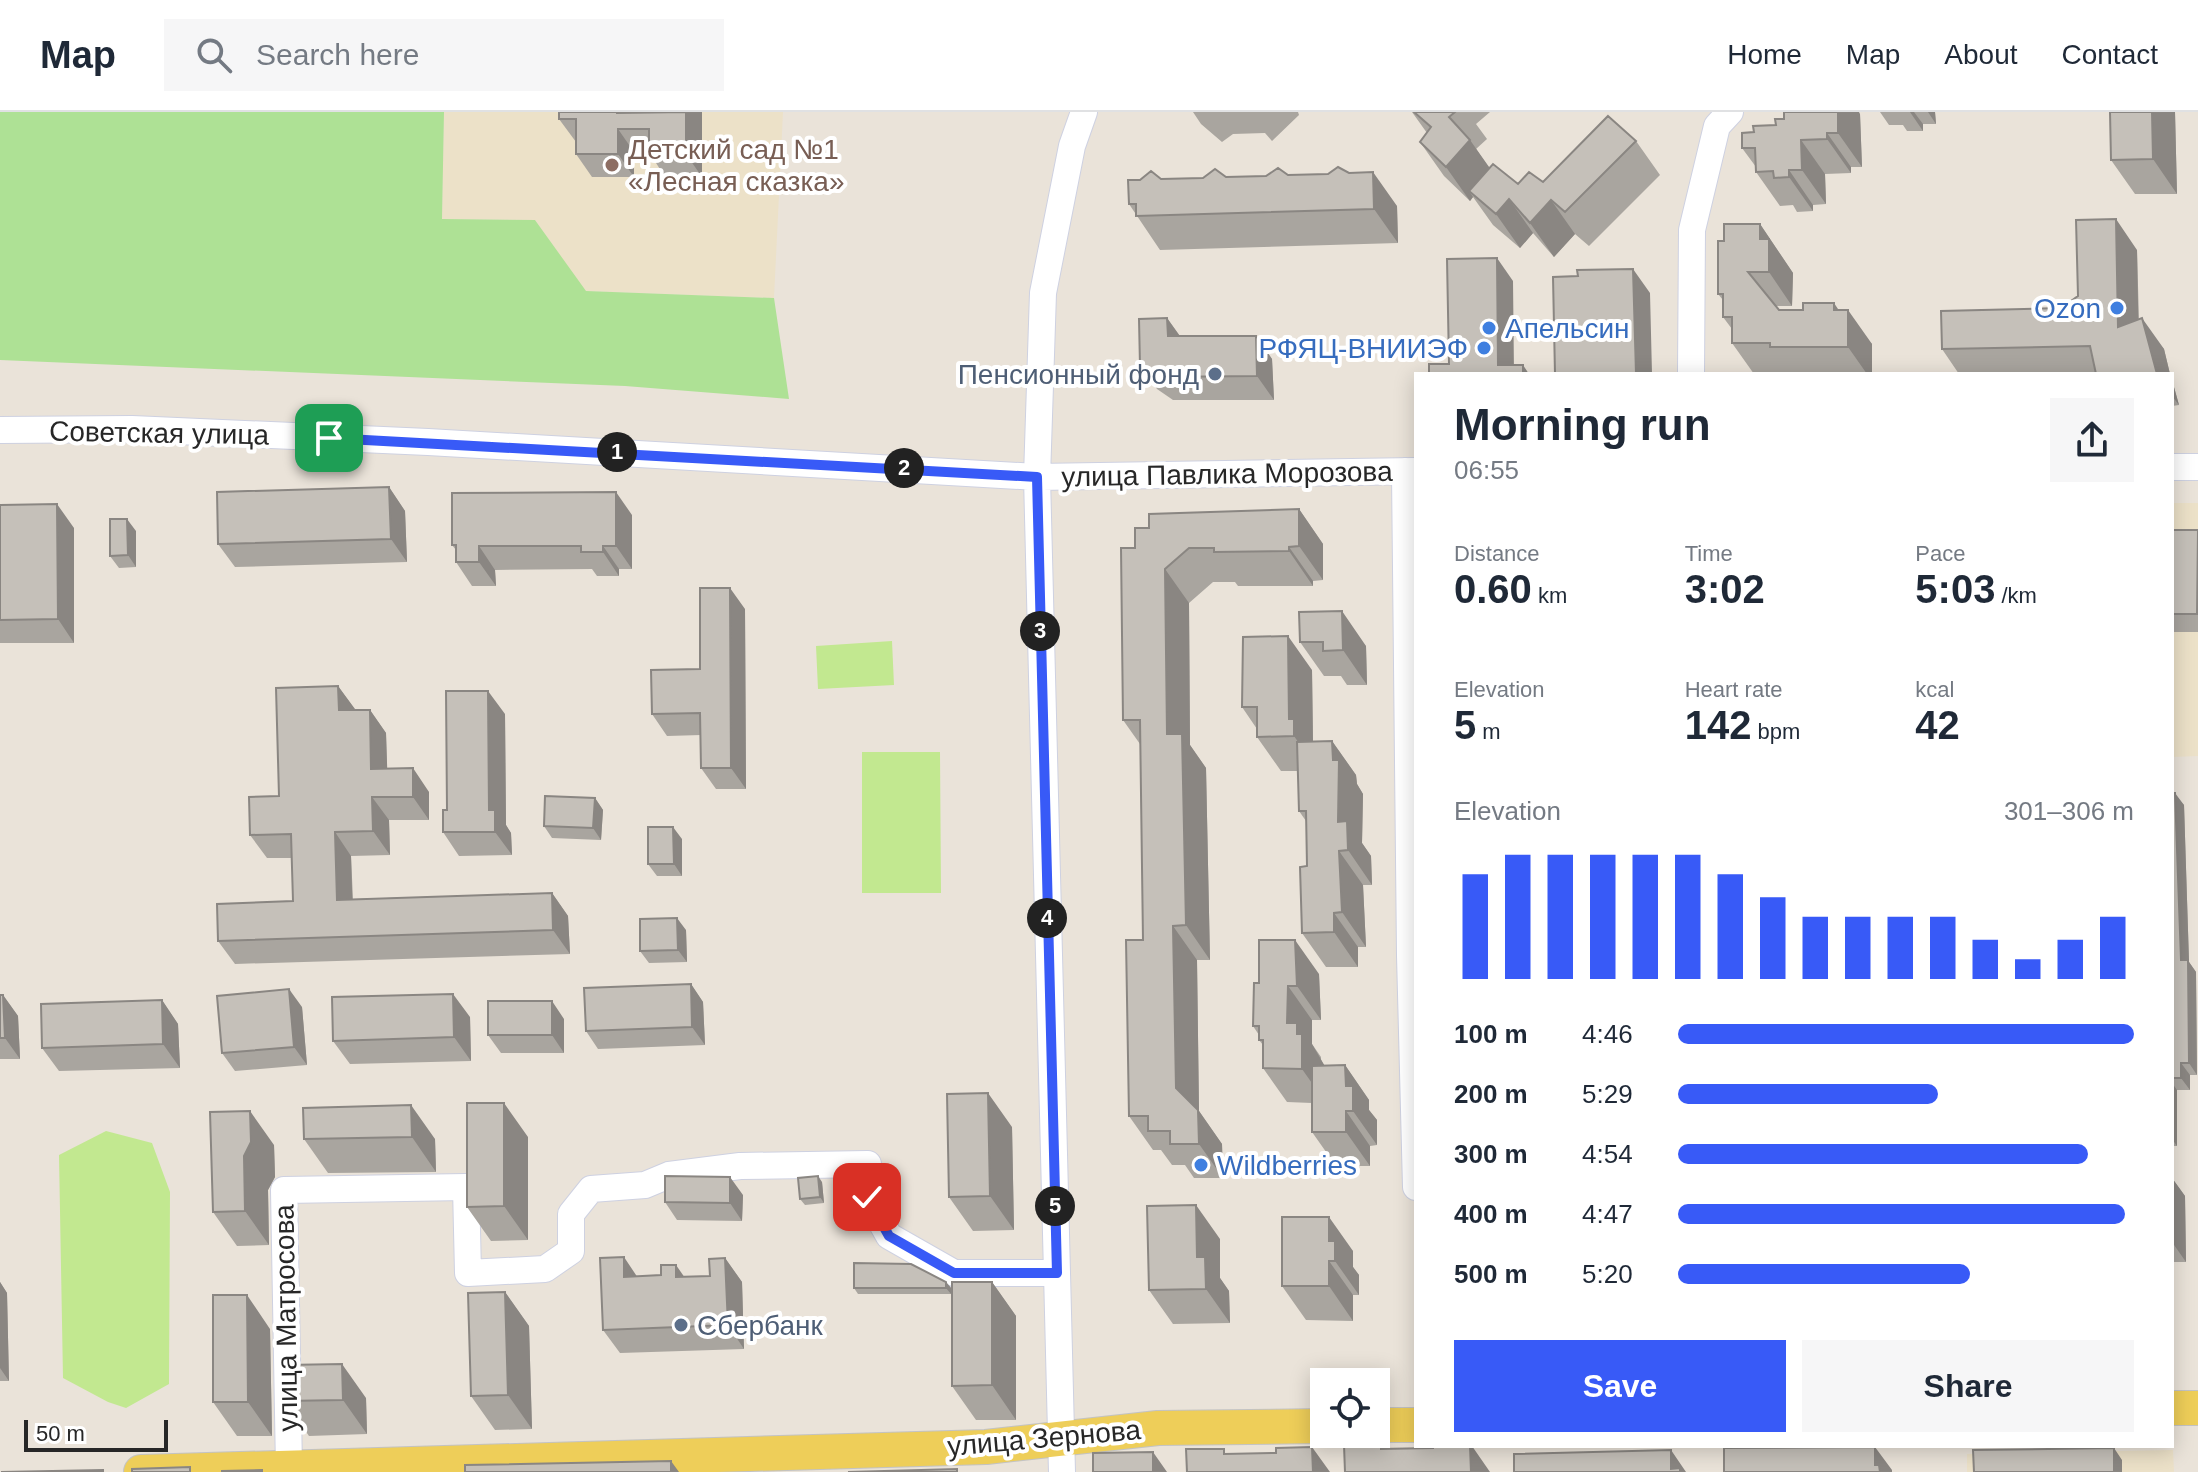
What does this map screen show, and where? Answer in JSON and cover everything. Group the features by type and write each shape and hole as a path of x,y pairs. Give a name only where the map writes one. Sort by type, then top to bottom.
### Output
{"main road":[{"path":"2174,1408 2198,1408"},
{"path":"1390,1425 1414,1425"},
{"name":"улица Зернова","path":"141,1472 817,1462 986,1447 1061,1455 1158,1428 1310,1426"}],"street":[{"path":"1061,1455 1037,477 1043,293 1072,146 1084,112"},
{"path":"1691,372 1692,230 1717,126 1730,112"},
{"name":"Советская улица","path":"0,430 132,429 303,436 1037,477"},
{"path":"2174,467 2198,467"},
{"path":"1410,471 1410,955 1414,1110"},
{"name":"улица Павлика Морозова","path":"1037,477 1410,471"},
{"name":"улица Матросова","path":"289,1468 284,1190 466,1187 468,1273 545,1269 571,1251 571,1214 591,1189 645,1185 669,1175 740,1166 868,1164 867,1197 889,1236 954,1273 1057,1273"}],"shaded area":[{"name":"Детский сад №1 «Лесная сказка»","path":"444,112 783,112 774,298 585,291 535,220 442,219"},
{"path":"2174,503 2198,503 2198,756 2174,757"},
{"path":"2173,1450 2174,1472 1967,1472 1967,1454"}],"green space":[{"path":"0,112 444,112 442,219 535,220 586,291 774,298 789,399 625,386 0,360"},
{"path":"892,641 894,685 818,689 816,646"},
{"path":"862,752 940,752 941,893 862,893"},
{"path":"106,1131 152,1143 170,1192 169,1384 126,1408 63,1378 59,1155"}],"building":[{"path":"559,112 686,112 686,154 649,154 649,129 618,129 618,154 576,154 576,119 559,119"},
{"path":"1414,112 1455,112 1449,117 1470,140 1446,167 1420,142 1431,127"},
{"path":"1784,112 1838,112 1838,133 1827,133 1827,139 1801,140 1802,170 1789,170 1789,177 1774,178 1773,171 1756,172 1755,148 1742,148 1742,133 1754,132 1753,126 1776,125 1775,119 1784,119"},
{"path":"2110,112 2152,112 2153,159 2111,160"},
{"path":"1608,116 1636,141 1565,212 1551,200 1530,223 1509,199 1496,214 1469,191 1493,164 1518,184 1529,172 1543,182"},
{"path":"1338,167 1349,173 1373,172 1374,209 1136,216 1136,204 1129,204 1128,180 1140,180 1151,171 1161,179 1203,178 1215,169 1226,177 1266,176 1278,168 1288,175 1328,174"},
{"path":"2116,219 2118,327 2142,318 2156,372 2096,372 2090,346 1942,349 1941,311 2061,308 2078,296 2076,220"},
{"path":"1724,224 1760,224 1760,239 1769,239 1769,272 1748,272 1779,310 1803,310 1803,303 1834,303 1834,310 1848,310 1848,347 1770,347 1770,343 1732,343 1732,317 1723,317 1723,294 1718,294 1718,241 1724,241"},
{"path":"1497,258 1498,365 1523,365 1523,372 1429,372 1429,364 1449,364 1447,259"},
{"path":"1633,269 1636,372 1555,372 1553,277 1578,276 1577,270"},
{"path":"1167,318 1168,336 1256,336 1257,376 1157,377 1140,366 1139,319"},
{"path":"389,487 391,539 218,544 217,492"},
{"path":"616,492 616,546 603,546 603,552 581,552 581,546 479,546 479,562 456,562 456,545 452,545 452,493"},
{"path":"57,504 58,619 0,620 0,505"},
{"path":"1299,509 1299,546 1289,547 1289,551 1214,552 1214,548 1189,548 1165,569 1167,734 1182,734 1186,925 1173,926 1176,1088 1198,1110 1199,1144 1170,1144 1170,1131 1148,1131 1148,1116 1129,1116 1126,940 1143,940 1140,720 1123,720 1121,548 1135,548 1135,528 1149,528 1149,514"},
{"path":"110,519 127,519 128,555 110,556"},
{"path":"2174,530 2198,530 2197,614 2174,614"},
{"path":"700,588 730,588 731,768 701,768 700,713 652,714 651,670 700,669"},
{"path":"1342,611 1343,650 1323,651 1323,642 1300,642 1299,612"},
{"path":"1288,636 1289,719 1294,719 1294,736 1257,737 1257,707 1242,707 1243,637"},
{"path":"338,686 339,710 370,710 371,769 413,768 413,797 372,797 373,831 335,832 337,900 552,893 553,930 218,941 217,904 293,901 291,834 250,835 249,797 279,796 276,688"},
{"path":"446,691 488,691 489,810 495,810 495,832 443,832 443,810 447,810"},
{"path":"1332,741 1333,760 1339,760 1338,822 1347,821 1348,850 1339,851 1342,912 1334,913 1334,932 1302,933 1300,867 1307,866 1306,811 1299,811 1297,742"},
{"path":"2174,793 2181,960 2188,960 2189,1063 2181,1063 2181,1078 2174,1078"},
{"path":"545,796 595,798 593,828 544,826"},
{"path":"648,827 673,827 674,864 648,864"},
{"path":"677,918 678,950 640,951 640,919"},
{"path":"1259,940 1295,940 1297,986 1288,986 1287,1023 1297,1023 1297,1034 1302,1034 1302,1069 1263,1068 1263,1040 1259,1040 1259,1026 1253,1026 1254,983 1259,983"},
{"path":"691,984 692,1027 586,1031 584,988"},
{"path":"289,989 294,1047 222,1053 217,996"},
{"path":"453,994 454,1037 333,1041 332,997"},
{"path":"0,995 3,995 5,1038 0,1038"},
{"path":"162,1000 163,1044 42,1048 41,1004"},
{"path":"488,1001 552,1001 552,1035 488,1035"},
{"path":"1345,1065 1346,1086 1353,1086 1353,1111 1346,1111 1346,1132 1312,1132 1312,1066"},
{"path":"988,1093 990,1196 949,1197 947,1094"},
{"path":"467,1103 504,1103 504,1206 467,1207"},
{"path":"411,1105 412,1137 304,1139 303,1108"},
{"path":"250,1111 251,1142 244,1156 245,1211 213,1212 210,1112"},
{"path":"665,1176 730,1177 730,1203 665,1202"},
{"path":"818,1176 820,1197 800,1199 798,1178"},
{"path":"1196,1205 1197,1257 1205,1257 1206,1289 1149,1290 1147,1206"},
{"path":"1282,1217 1329,1217 1329,1241 1335,1241 1335,1261 1329,1261 1329,1286 1282,1286"},
{"path":"624,1257 624,1277 661,1275 661,1265 676,1265 676,1277 710,1276 709,1259 725,1258 728,1325 603,1330 600,1258"},
{"path":"854,1263 911,1264 946,1282 946,1288 854,1288"},
{"path":"952,1282 992,1282 992,1385 952,1386"},
{"path":"505,1292 508,1395 471,1396 468,1293"},
{"path":"213,1295 247,1295 248,1402 213,1402"},
{"path":"342,1364 343,1400 285,1401 285,1365"},
{"path":"1276,1448 1312,1448 1313,1472 1187,1472 1186,1449 1224,1449 1224,1454 1276,1453"},
{"path":"1344,1448 1470,1448 1471,1472 1345,1472"},
{"path":"1724,1448 1875,1448 1875,1465 1879,1465 1880,1472 1724,1472"},
{"path":"2114,1448 2114,1472 1974,1472 1973,1450"},
{"path":"1671,1450 1671,1469 1680,1468 1680,1472 1514,1472 1514,1454"},
{"path":"1153,1452 1153,1472 1093,1472 1093,1453"},
{"path":"671,1461 671,1472 465,1472 465,1465"},
{"path":"190,1467 190,1472 132,1472 132,1469"},
{"path":"957,1469 957,1472 848,1472"},
{"path":"103,1470 103,1472 1,1472"},
{"path":"222,1471 262,1472 222,1472"}],"place":[{"name":"Детский сад №1 «Лесная сказка»","path":"612,165"},
{"name":"Ozon","path":"2117,308"},
{"name":"Апельсин","path":"1489,328"},
{"name":"РФЯЦ-ВНИИЭФ","path":"1484,348"},
{"name":"Пенсионный фонд","path":"1215,374"},
{"name":"Wildberries","path":"1201,1165"},
{"name":"Сбербанк","path":"681,1325"}],"route":[{"path":"329,438 1037,477 1057,1273 954,1273 889,1236 867,1197"}]}
